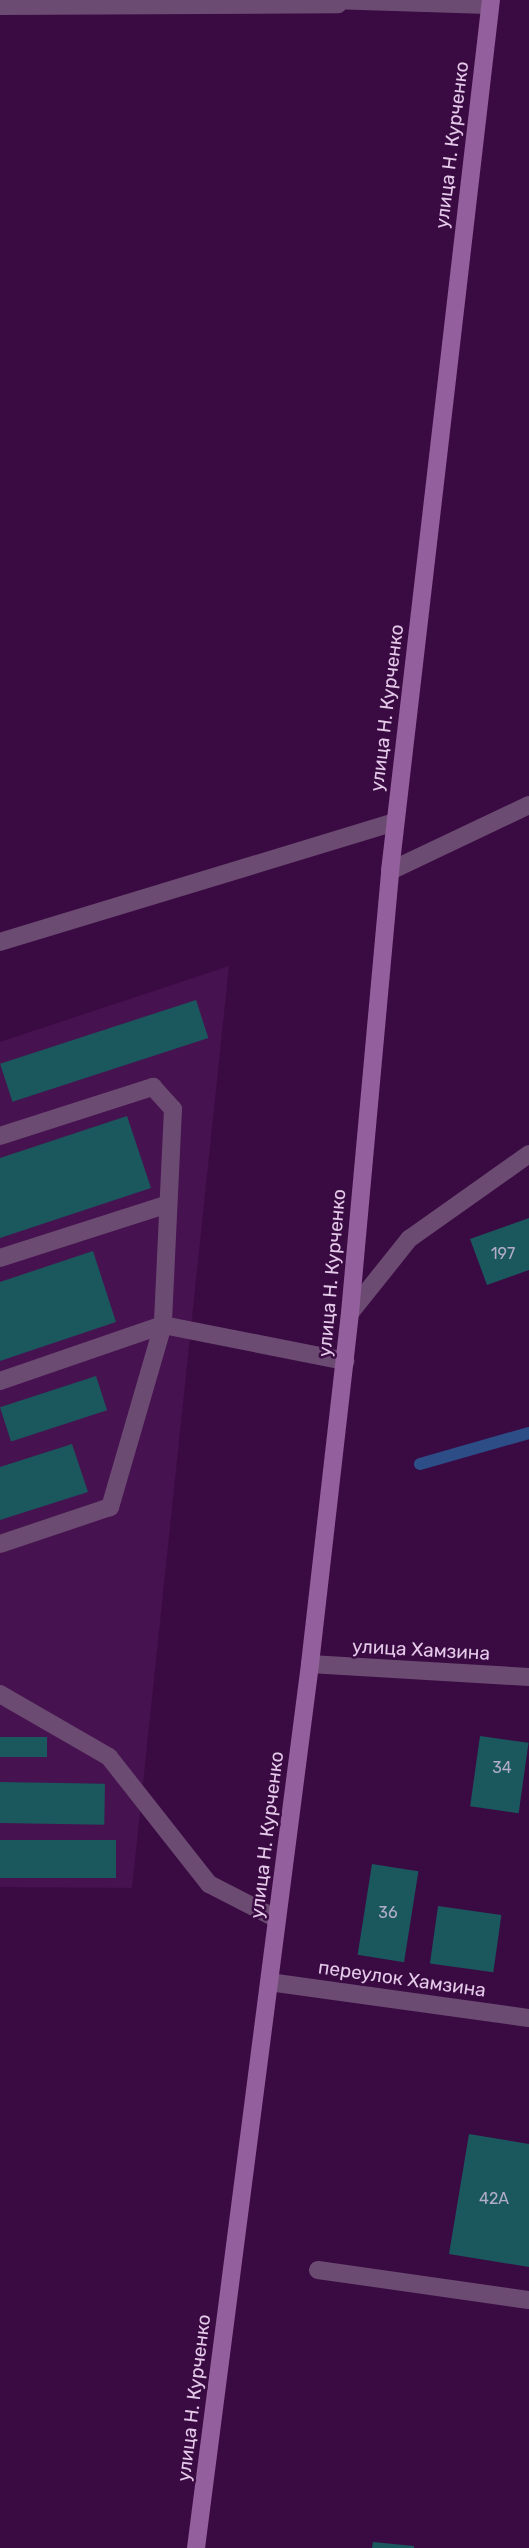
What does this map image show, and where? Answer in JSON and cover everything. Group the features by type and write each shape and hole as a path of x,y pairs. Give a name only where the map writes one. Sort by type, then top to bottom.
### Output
{"main road":[{"name":"улица Н. Курченко","path":"196,2548 310,1664 345,1361 395,821 490,2"}],"street":[{"path":"0,6 336,1 490,2"},
{"path":"390,871 529,805"},
{"path":"0,942 395,821"},
{"path":"0,1136 153,1087 173,1109 163,1325 110,1507 0,1544"},
{"path":"350,1313 409,1239 529,1154"},
{"path":"0,1258 169,1204"},
{"path":"0,1381 163,1325 345,1361"},
{"name":"улица Хамзина","path":"310,1664 529,1677"},
{"path":"0,1694 109,1757 209,1884 277,1919"},
{"name":"переулок Хамзина","path":"270,1982 529,2018"},
{"path":"318,2270 529,2300"}],"shaded area":[{"path":"229,966 132,1888 0,1887 0,1042"}],"building":[{"path":"196,1000 208,1038 12,1102 0,1064"},
{"path":"127,1116 151,1188 0,1238 0,1158"},
{"path":"529,1218 529,1270 487,1285 470,1239"},
{"path":"93,1251 116,1322 0,1361 0,1282"},
{"path":"96,1376 107,1410 11,1441 0,1407"},
{"path":"72,1444 88,1492 0,1520 0,1467"},
{"path":"480,1736 529,1743 519,1813 470,1806"},
{"path":"0,1737 47,1737 47,1757 0,1757"},
{"path":"0,1782 105,1784 104,1825 0,1823"},
{"path":"0,1840 116,1840 116,1878 0,1878"},
{"path":"372,1864 418,1871 404,1962 358,1955"},
{"path":"438,1906 501,1915 493,1972 430,1963"},
{"path":"469,2134 529,2144 529,2267 449,2254"},
{"path":"373,2542 414,2546 414,2548 372,2548"}],"waterway":[{"path":"420,1464 529,1433"}]}
